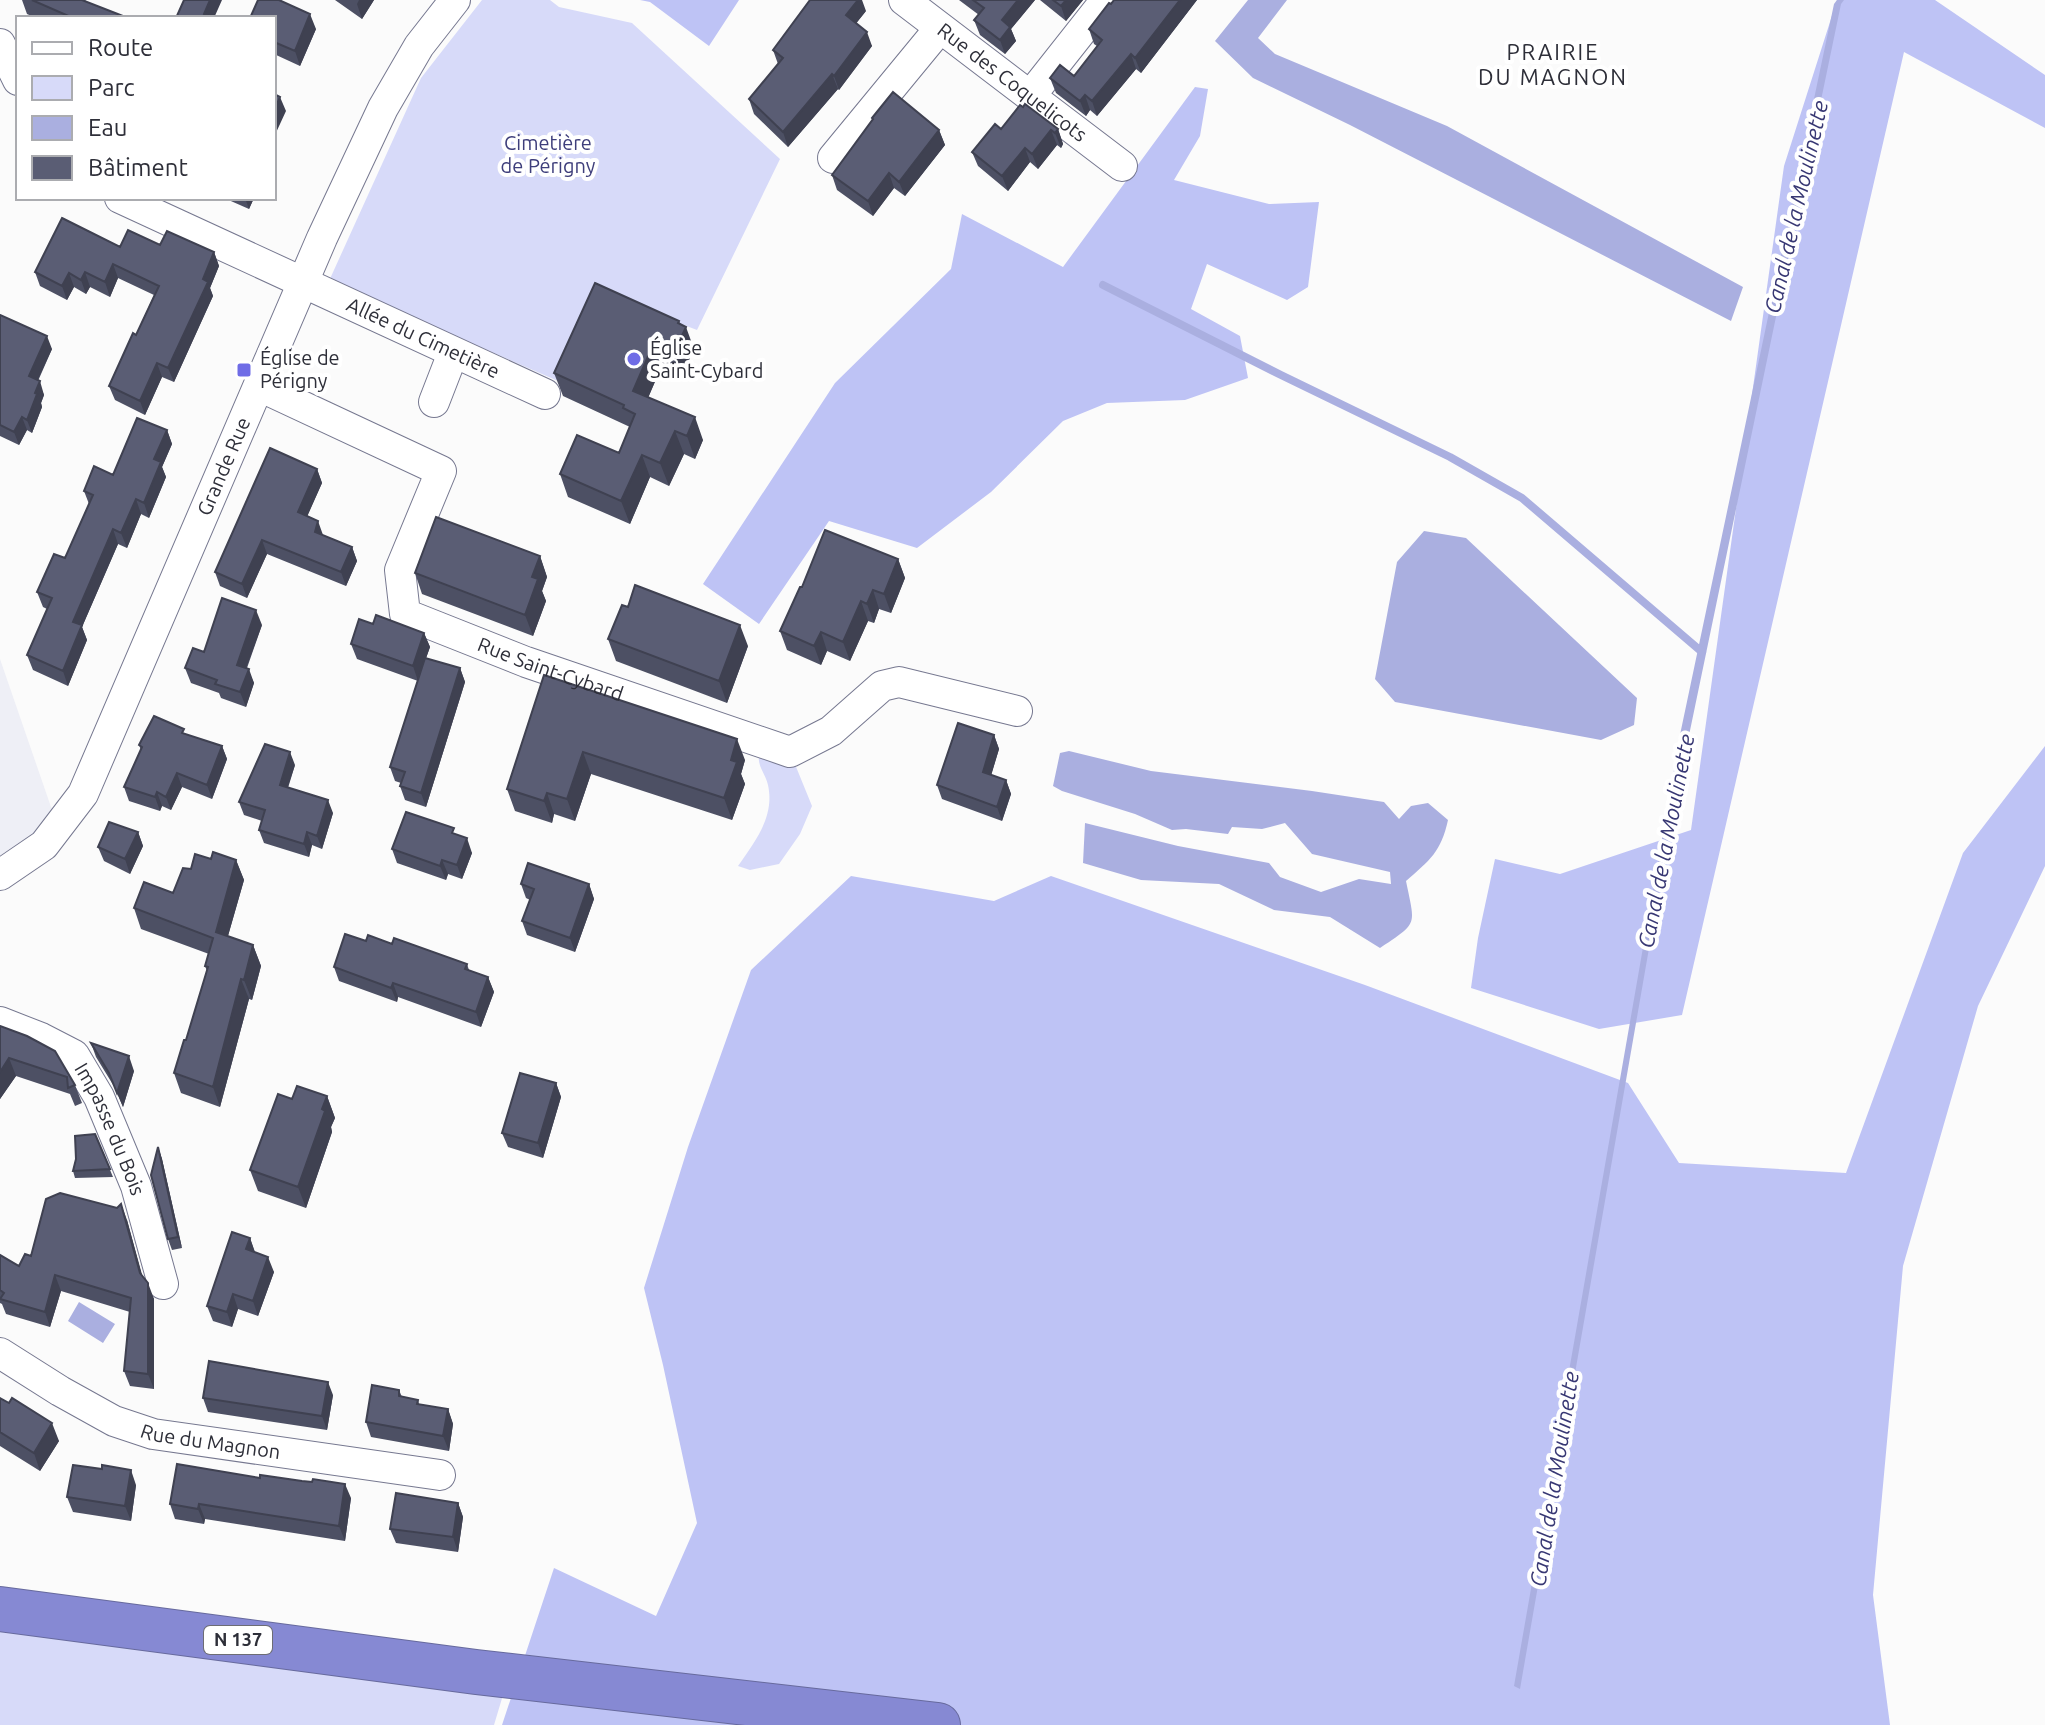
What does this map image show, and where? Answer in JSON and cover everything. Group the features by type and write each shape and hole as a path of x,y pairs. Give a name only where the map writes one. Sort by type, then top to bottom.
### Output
{"highway":[{"name":"N 137","path":"0,1609 476,1672 938,1725"}],"street":[{"name":"Grande Rue","path":"0,875 44,845 83,794 303,281 383,108 419,46 455,0"},
{"name":"Rue des Coquelicots","path":"904,0 1122,166"},
{"path":"1031,95 1106,0"},
{"path":"833,158 940,28"},
{"path":"0,44 16,76"},
{"name":"Allée du Cimetière","path":"124,200 545,394"},
{"path":"434,402 453,353"},
{"name":"Rue Saint-Cybard","path":"259,386 441,471 400,570 405,614 526,662 790,752 831,731 882,686 899,682 1017,711"},
{"name":"Impasse du Bois","path":"0,1022 74,1055 99,1097 136,1186 163,1284"},
{"name":"Rue du Magnon","path":"0,1353 114,1421 153,1434 440,1475"}],"shaded area":[{"path":"640,0 739,0 709,46 650,2"},
{"path":"1837,0 1935,0 2045,75 2045,128 1904,52 1682,1015 1599,1029 1471,988 1495,859 1560,874 1691,830 1784,166"},
{"path":"1195,87 1208,89 1200,136 1174,180 1269,204 1319,202 1308,287 1287,300 1207,264 1191,309 1240,336 1248,378 1185,400 1107,403 1063,421 991,492 917,548 829,521 759,624 703,584 835,383 951,269 962,214 1063,267"},
{"path":"0,659 51,807 64,821 0,875"},
{"path":"2045,746 2045,866 1978,1006 1903,1266 1873,1595 1890,1725 502,1725 554,1568 656,1616 697,1523 644,1288 688,1147 751,970 851,876 994,901 1051,876 1365,985 1628,1083 1679,1163 1846,1173 1963,853"}],"green space":[{"name":"Cimetière de Périgny","path":"482,0 550,0 559,7 632,23 780,159 697,330 598,292 558,381 329,281 421,78"},
{"path":"760,742 790,752 812,806 800,834 779,864 750,870 738,866 762,828 769,808 768,785 759,761"},
{"path":"0,1609 509,1675 494,1725 0,1725"}],"water":[{"path":"1248,0 1287,0 1258,38 1275,54 1447,126 1743,287 1731,321 1253,78 1215,41"},
{"name":"Canal de la Moulinette","path":"1837,0 1844,0 1671,822 1520,1689 1514,1686 1681,730"},
{"path":"1424,531 1466,538 1637,698 1634,725 1601,740 1395,702 1375,679 1397,562"},
{"path":"1069,751 1151,771 1384,802 1399,819 1411,806 1428,803 1448,820 1433,855 1406,881 1411,922 1402,933 1380,948 1330,917 1274,910 1219,884 1141,880 1083,863 1085,823 1178,846 1269,863 1280,877 1321,892 1359,879 1391,884 1390,872 1312,854 1285,823 1262,829 1232,827 1228,834 1172,830 1135,814 1062,791 1053,786 1060,753"},
{"path":"79,1302 115,1324 103,1343 68,1321"}],"building":[{"path":"32,0 82,0 123,16 68,16"},
{"path":"184,0 210,0 204,14 208,16 177,16"},
{"path":"258,0 279,0 310,14 295,51 276,43 276,16 251,16"},
{"path":"810,0 858,0 846,15 867,32 834,76 832,74 783,132 749,99 783,58 773,50"},
{"path":"973,0 1018,0 1002,20 1010,27 1000,40 974,20 984,8"},
{"path":"1114,0 1180,0 1135,58 1131,54 1092,101 1085,95 1080,101 1050,78 1060,65 1074,76 1102,40 1089,29"},
{"path":"893,92 939,130 899,182 889,173 868,201 832,175"},
{"path":"1025,104 1058,129 1055,133 1051,130 1032,154 1025,148 1002,176 972,152 995,124 1001,129 1020,105 1023,107"},
{"path":"62,218 120,247 128,230 160,245 167,231 214,252 203,279 208,282 168,368 157,363 140,401 109,386 159,286 113,264 105,282 85,272 81,280 69,273 62,286 35,272"},
{"path":"595,283 686,327 673,355 652,347 633,391 695,417 687,436 675,431 660,463 642,455 621,501 560,474 577,435 619,453 635,414 623,408 624,405 554,373"},
{"path":"0,315 47,336 29,376 40,381 37,394 27,420 22,417 14,432 0,425"},
{"path":"137,418 167,430 154,459 161,462 144,503 136,499 121,533 113,529 73,622 82,625 63,671 27,655 52,598 37,592 54,554 65,558 93,495 84,491 94,466 113,475"},
{"path":"270,448 317,469 298,512 318,521 315,532 352,547 341,572 262,540 242,584 215,572"},
{"path":"436,517 540,556 532,577 538,579 525,615 415,573"},
{"path":"825,530 898,559 884,594 873,590 867,604 861,601 843,642 821,632 814,646 780,631"},
{"path":"635,585 740,625 719,681 608,639 622,605 628,607"},
{"path":"222,598 256,610 237,665 249,669 240,692 215,684 217,680 185,668 193,648 204,652"},
{"path":"376,615 424,633 413,666 351,644 359,619 373,624"},
{"path":"425,658 460,668 421,793 400,786 405,772 390,767"},
{"path":"544,675 737,739 731,760 737,762 724,798 583,752 567,799 547,793 544,801 507,789"},
{"path":"154,716 184,729 182,733 222,746 207,785 177,773 166,797 157,792 155,797 124,787 142,747 139,745"},
{"path":"958,723 994,735 983,772 1006,780 997,807 937,785"},
{"path":"265,744 290,752 280,785 328,800 317,836 307,832 304,844 259,830 265,810 239,802"},
{"path":"406,812 454,828 452,833 467,838 457,865 442,860 440,866 392,849"},
{"path":"109,822 138,832 125,859 98,847"},
{"path":"213,852 236,860 216,932 253,945 213,1087 174,1073 208,967 205,966 213,938 134,908 144,882 173,893 183,868 191,869 195,854 211,859"},
{"path":"528,863 589,884 570,938 522,921 534,889 521,884"},
{"path":"345,934 366,941 368,935 392,944 394,938 467,964 465,969 488,977 476,1012 393,983 391,988 334,967"},
{"path":"0,1026 55,1051 75,1085 68,1088 67,1077 9,1058 0,1072"},
{"path":"91,1043 129,1056 117,1093 109,1073"},
{"path":"520,1073 556,1083 538,1143 502,1133"},
{"path":"297,1086 327,1096 322,1109 325,1111 298,1187 250,1170 278,1094 292,1099"},
{"path":"95,1134 110,1169 73,1171 75,1136"},
{"path":"158,1147 178,1237 168,1239 151,1175"},
{"path":"60,1193 117,1208 121,1204 140,1273 148,1283 148,1374 124,1371 131,1298 55,1275 45,1312 0,1299 4,1293 0,1290 0,1255 19,1266 25,1254 31,1256 46,1199"},
{"path":"232,1232 250,1238 246,1249 268,1257 253,1301 233,1294 227,1312 207,1306"},
{"path":"209,1361 328,1382 322,1416 203,1398"},
{"path":"372,1385 399,1390 399,1396 418,1400 417,1404 448,1409 443,1436 366,1422"},
{"path":"0,1398 9,1403 12,1398 52,1423 34,1453 0,1432"},
{"path":"177,1464 260,1478 260,1475 345,1484 339,1526 199,1504 198,1509 170,1504"},
{"path":"73,1465 102,1469 102,1465 131,1470 125,1506 67,1497"},
{"path":"396,1493 458,1503 453,1537 390,1529"}],"waterway":[{"path":"1103,285 1450,457 1522,498 1702,652"}],"place":[{"name":"Église Saint-Cybard","path":"634,359"},
{"name":"Église de Périgny","path":"244,370"}],"district":[{"name":"PRAIRIE DU MAGNON","path":"1553,64"}]}
